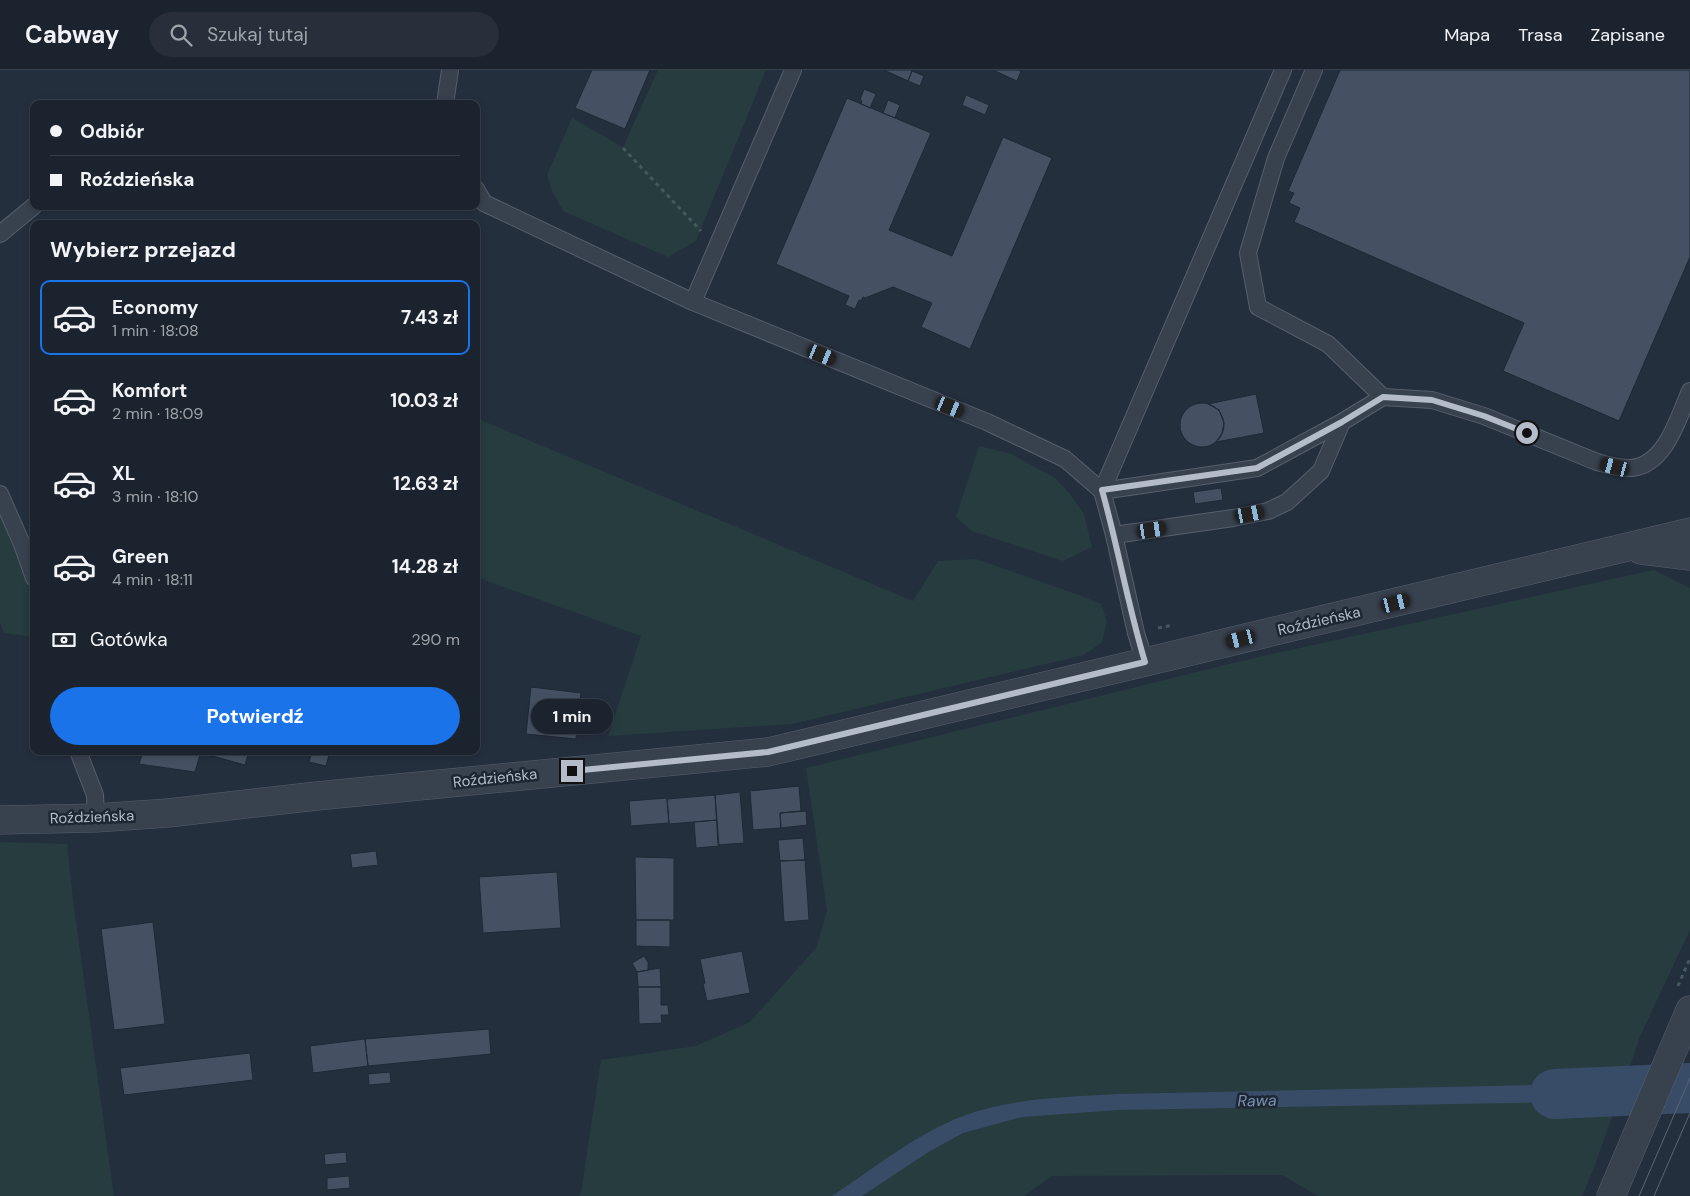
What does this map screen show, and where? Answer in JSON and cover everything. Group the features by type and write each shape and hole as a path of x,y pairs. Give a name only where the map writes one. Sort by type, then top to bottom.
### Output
{"street":[{"name":"Roździeńska","path":"0,820 96,818 168,813 317,796 768,752 1690,532"},
{"name":"Roździeńska","path":"1628,548 1690,556"},
{"path":"1611,1196 1690,1010"}],"lane":[{"path":"446,100 450,70"},
{"path":"694,302 793,70"},
{"path":"1102,490 1284,70"},
{"path":"1314,70 1276,158 1248,253 1258,307 1328,344 1383,397"},
{"path":"480,196 484,203 694,302 987,422 1065,459 1102,490 1136,633 1145,662"},
{"path":"0,234 30,209"},
{"path":"1102,490 1257,468 1342,422 1383,397 1432,400 1484,416 1597,462 1615,467 1633,468 1653,460 1664,448 1690,391"},
{"path":"1114,535 1268,511 1287,502 1321,471 1342,422"},
{"path":"0,494 30,567"},
{"path":"80,755 95,795 96,818"}],"path":[{"path":"623,148 717,247"},
{"path":"1136,633 1180,624"}],"green space":[{"path":"658,70 766,70 696,241 668,257 563,211 552,191 547,175 572,118 623,147"},
{"path":"480,420 913,601 938,561 976,559 1101,604 1107,621 1102,642 1084,655 792,724 608,736 641,636 480,578"},
{"path":"979,446 1011,454 1055,478 1070,494 1084,514 1092,547 1063,561 972,531 956,517"},
{"path":"0,509 30,552 30,636 4,633 0,622"},
{"path":"1654,570 1690,588 1690,930 1641,1034 1594,1168 1582,1196 1318,1196 1282,1175 1052,1176 1024,1196 579,1196 601,1060 696,1046 750,1022 816,948 827,911 806,768 1254,658"},
{"path":"0,842 67,844 114,1196 0,1196"}],"water":[{"path":"1629,1083 1620,1101 1118,1110 1022,1117 963,1133 930,1151 862,1196 832,1196 928,1132 981,1110 1019,1102 1118,1094"}],"building":[{"path":"592,70 650,70 625,129 575,108"},
{"path":"884,70 911,70 912,71 908,81"},
{"path":"993,70 1018,70 1021,71 1017,81"},
{"path":"1340,70 1690,70 1690,257 1619,421 1503,371 1524,323 1294,222 1300,208 1289,203 1294,193 1288,191"},
{"path":"912,71 924,76 920,86 908,81"},
{"path":"864,89 876,94 870,108 861,104 862,101 860,100"},
{"path":"966,95 989,105 985,115 962,105"},
{"path":"847,98 931,133 889,230 952,256 1003,137 1052,158 970,349 921,327 932,303 893,287 865,298 863,297 861,301 859,300 855,309 845,305 849,296 776,264"},
{"path":"888,100 900,105 895,118 883,113"},
{"path":"1256,394 1264,433 1216,442 1222,433 1224,423 1219,410 1208,404"},
{"path":"1198,403 1206,403 1218,409 1224,425 1218,441 1206,447 1198,447 1186,441 1180,429 1180,421 1186,409"},
{"path":"1221,488 1223,500 1195,504 1193,492"},
{"path":"531,687 581,693 576,739 526,734"},
{"path":"142,755 200,755 195,772 139,764"},
{"path":"209,755 248,755 245,765"},
{"path":"311,755 329,755 326,766 309,762"},
{"path":"799,786 801,811 780,813 781,828 753,830 750,791"},
{"path":"740,792 744,843 718,845 715,795"},
{"path":"715,795 717,820 669,824 667,799"},
{"path":"667,798 669,823 631,826 629,801"},
{"path":"806,811 807,825 781,828 780,813"},
{"path":"717,820 719,846 696,848 694,822"},
{"path":"803,838 805,860 780,861 778,840"},
{"path":"376,851 378,865 352,868 350,854"},
{"path":"635,857 674,858 674,920 636,920"},
{"path":"805,860 809,920 784,922 780,861"},
{"path":"557,872 561,928 483,933 479,877"},
{"path":"636,920 670,920 670,947 636,946"},
{"path":"153,922 165,1024 114,1030 101,929"},
{"path":"742,951 750,993 707,1001 700,959"},
{"path":"644,956 649,964 648,970 637,972 632,963"},
{"path":"660,968 661,987 638,987 637,972"},
{"path":"638,987 661,987 661,1005 668,1005 669,1015 661,1015 662,1023 639,1024"},
{"path":"489,1029 491,1054 368,1066 365,1039"},
{"path":"365,1039 368,1066 313,1073 310,1046"},
{"path":"250,1053 253,1080 124,1095 120,1068"},
{"path":"390,1072 391,1083 369,1085 368,1074"},
{"path":"346,1152 347,1163 325,1165 324,1154"},
{"path":"349,1176 350,1188 327,1190 327,1178"}],"waterway":[{"name":"Rawa","path":"1555,1094 1690,1088"}],"tram line":[{"path":"1639,1196 1690,1078"},
{"path":"1654,1196 1690,1113"}],"route":[{"path":"572,771 768,752 1145,662 1136,633 1102,490 1257,468 1342,422 1383,397 1432,400 1484,416 1527,433"}]}
